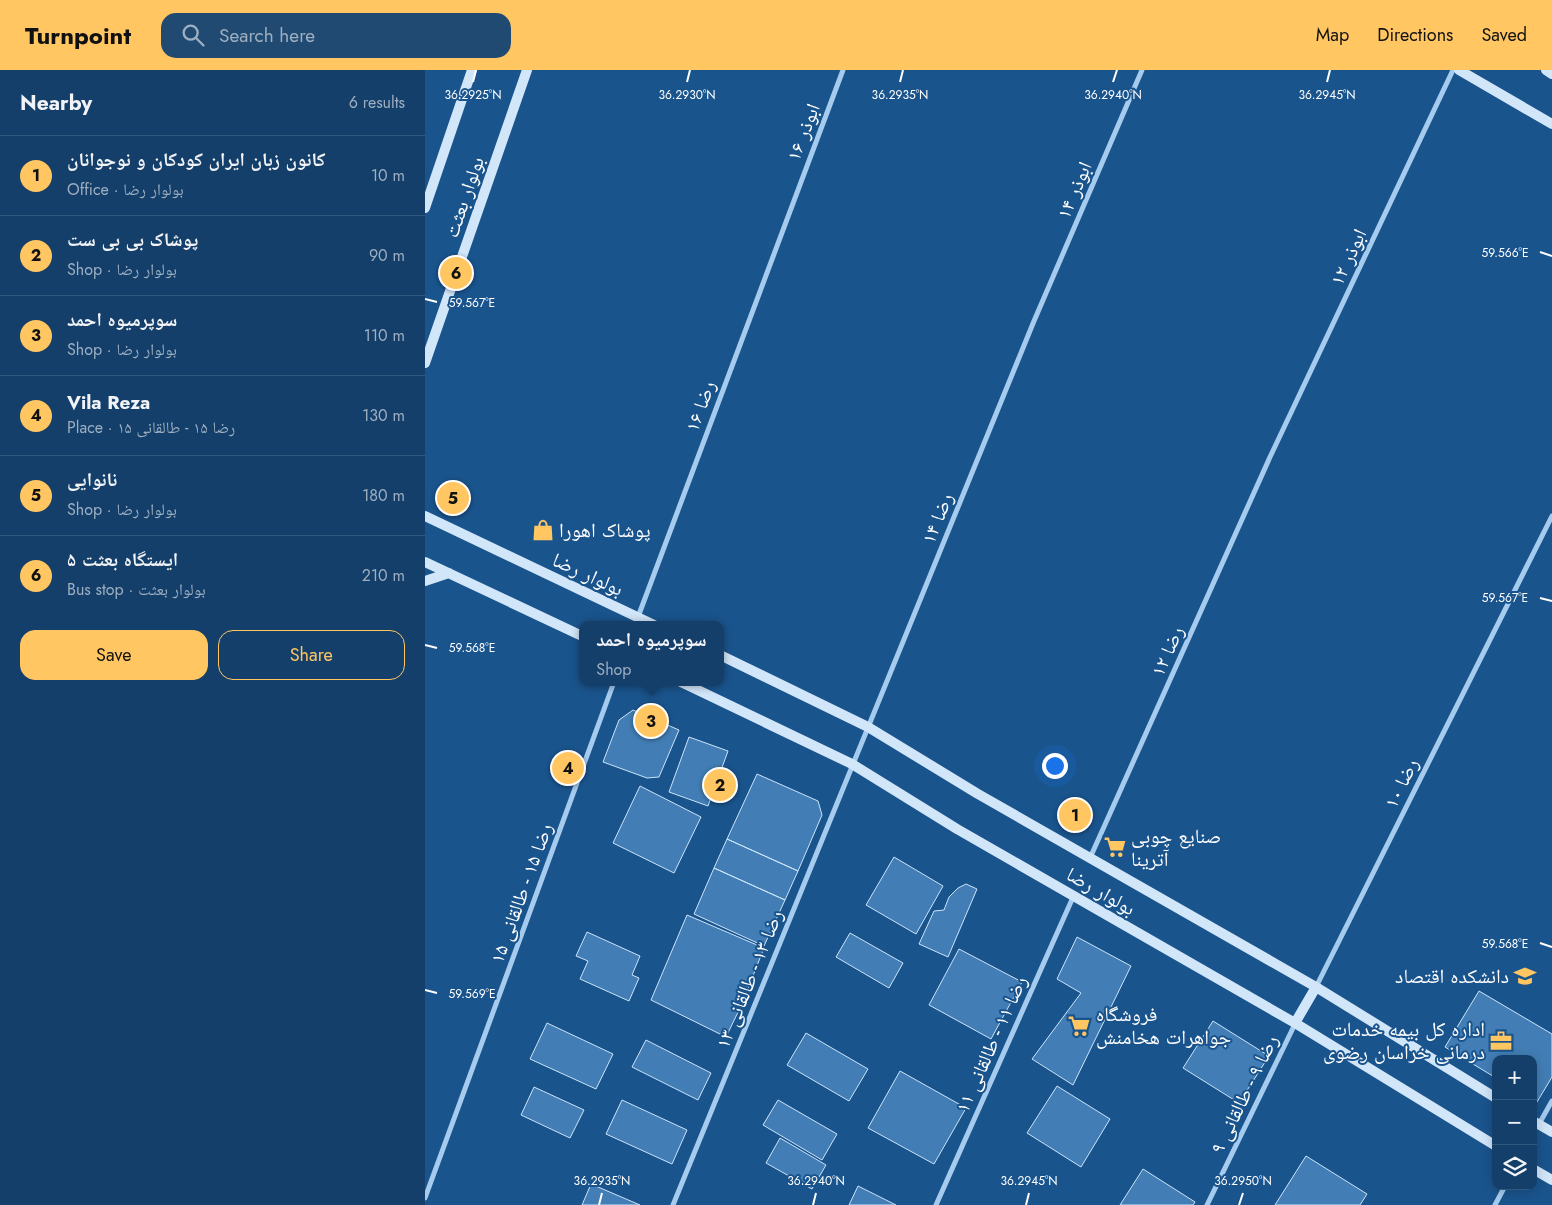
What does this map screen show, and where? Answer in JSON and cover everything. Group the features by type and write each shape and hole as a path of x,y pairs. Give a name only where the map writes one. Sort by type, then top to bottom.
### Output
{"street":[{"name":"بولوار بعثت","path":"425,208 472,70"},
{"name":"بولوار بعثت","path":"425,363 527,70"},
{"name":"ابوذر ۱۶","path":"791,206 843,70"},
{"name":"ابوذر ۱۴","path":"1034,321 1143,70"},
{"name":"ابوذر ۱۲","path":"1270,457 1453,70"},
{"path":"1459,70 1552,124"},
{"path":"1545,70 1552,74"},
{"name":"رضا ۱۶","path":"638,617 791,206"},
{"name":"رضا ۱۴","path":"853,764 1034,321"},
{"name":"رضا ۱۲","path":"1090,858 1270,457"},
{"name":"بولوار رضا","path":"425,516 646,621"},
{"name":"رضا ۱۰","path":"1316,988 1552,516"},
{"path":"425,562 579,635"},
{"path":"425,581 449,573"},
{"name":"بولوار رضا","path":"724,657 868,727 1316,988 1492,1096"},
{"name":"رضا ۱۵ - طالقانی ۱۵","path":"425,1198 613,686"},
{"name":"بولوار رضا","path":"689,686 853,764 957,829 1295,1023 1494,1145"},
{"name":"رضا ۱۳ - طالقانی ۱۳","path":"673,1205 853,764"},
{"name":"رضا ۱۱ - طالقانی ۱۱","path":"936,1205 1074,895"},
{"path":"1295,1023 1316,988"},
{"name":"رضا ۹ - طالقانی ۹","path":"1207,1205 1295,1023"},
{"path":"1537,1121 1552,1101"},
{"path":"1537,1123 1552,1132"},
{"path":"1537,1171 1552,1180"},
{"path":"1495,1205 1503,1190"}],"building":[{"path":"633,710 679,730 659,777 647,778 603,762 619,720"},
{"path":"689,737 728,751 708,806 669,792"},
{"path":"757,774 818,801 822,815 798,871 727,839"},
{"path":"640,786 701,817 674,873 613,843"},
{"path":"727,839 798,871 785,900 714,868"},
{"path":"894,857 943,886 916,934 866,905"},
{"path":"714,868 785,900 764,946 694,914"},
{"path":"966,884 977,889 948,957 919,944 934,911 944,910 949,897 958,888"},
{"path":"687,915 764,948 741,1006 726,1037 651,1000"},
{"path":"587,932 640,956 632,975 639,978 629,1001 580,979 588,961 576,956"},
{"path":"850,933 903,963 889,988 836,957"},
{"name":"فروشگاه جواهرات هخامنش","path":"1077,937 1131,966 1073,1085 1032,1059 1081,993 1057,979"},
{"path":"959,949 1022,982 991,1039 929,1005"},
{"name":"اداره کل بیمه خدمات درمانی خراسان رضوی","path":"1479,991 1552,1034 1552,1077 1537,1102 1537,1055 1492,1055 1492,1076 1445,1047"},
{"path":"1213,1021 1269,1056 1239,1103 1183,1068"},
{"path":"547,1023 613,1054 596,1089 530,1059"},
{"path":"806,1033 868,1069 849,1101 787,1065"},
{"path":"646,1040 711,1073 698,1100 632,1067"},
{"path":"900,1071 966,1108 934,1164 868,1128"},
{"path":"1057,1086 1110,1119 1081,1167 1027,1133"},
{"path":"534,1087 584,1110 570,1138 521,1115"},
{"path":"622,1100 687,1130 672,1164 606,1134"},
{"path":"778,1100 837,1134 822,1160 763,1125"},
{"path":"780,1138 826,1165 812,1189 766,1163"},
{"path":"1306,1156 1367,1194 1360,1205 1275,1205"},
{"path":"1143,1169 1195,1202 1193,1205 1120,1205"},
{"path":"591,1184 640,1205 582,1205"},
{"path":"858,1186 896,1205 849,1205"}],"place":[{"name":"ایستگاه بعثت ۵","path":"456,273"},
{"name":"نانوایی","path":"453,498"},
{"name":"پوشاک اهورا","path":"543,530"},
{"name":"سوپرمیوه احمد","path":"651,721"},
{"name":"Vila Reza","path":"568,768"},
{"name":"پوشاک بی بی ست","path":"720,785"},
{"name":"کانون زبان ایران کودکان و نوجوانان","path":"1075,815"},
{"name":"صنایع چوبی آترینا","path":"1115,847"},
{"name":"دانشکده اقتصاد","path":"1525,976"},
{"name":"فروشگاه جواهرات هخامنش","path":"1079,1026"},
{"name":"اداره کل بیمه خدمات درمانی خراسان رضوی","path":"1501,1041"}]}
